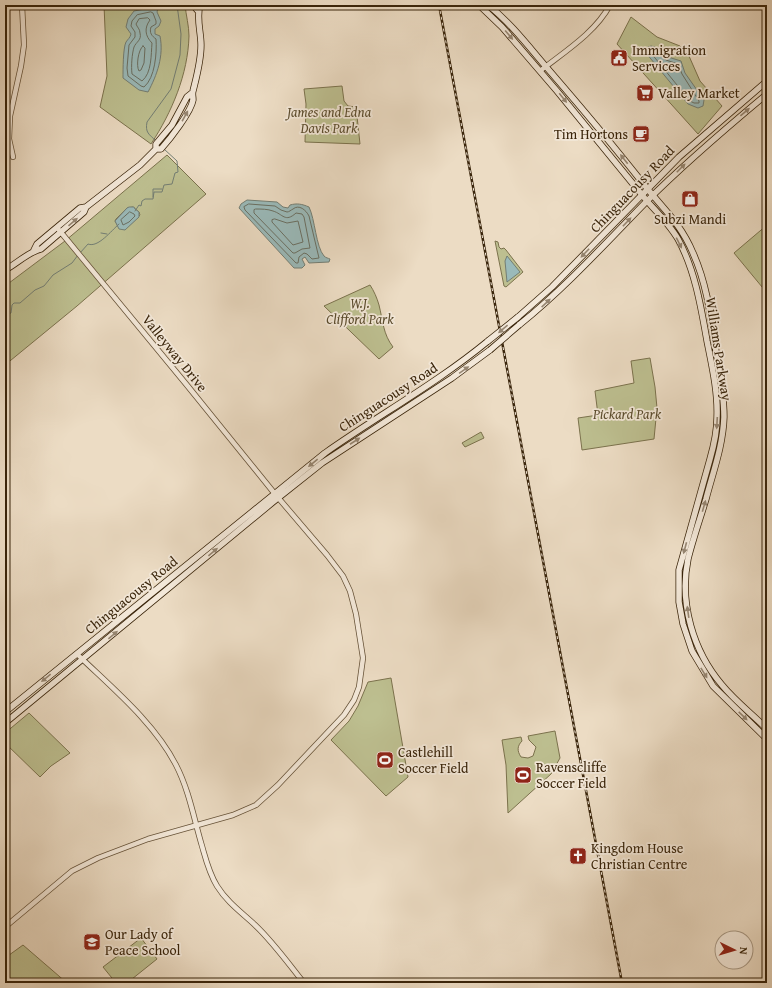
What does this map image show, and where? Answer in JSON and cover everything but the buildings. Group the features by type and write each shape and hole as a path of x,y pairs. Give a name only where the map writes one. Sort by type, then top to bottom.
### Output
{"main road":[{"path":"5,6 29,5"},
{"path":"193,5 198,11"},
{"path":"5,270 34,250 37,244 80,208 86,207 140,166 156,149 161,149 172,137 193,100 192,93 198,75 201,50 201,32 198,11 200,5"},
{"name":"Williams Parkway","path":"479,5 502,27 647,201 662,216 674,233 692,272 700,302 709,348 717,404 714,443 680,570 679,602 683,624 692,651 706,676 722,695 767,740"},
{"name":"Williams Parkway","path":"488,5 514,29 620,154 679,227 694,254 708,300 724,404 724,420 720,448 688,560 686,586 688,616 699,649 715,677 730,694 766,726"},
{"name":"Chinguacousy Road","path":"5,723 83,660 325,453 448,372 518,317 552,287 686,150 767,81"},
{"path":"156,149 156,144 167,132 187,97 192,93"},
{"name":"Chinguacousy Road","path":"5,712 276,496 330,457 452,378 490,350 540,308 572,278 647,201 691,159 767,94"},
{"path":"34,250 40,249 61,232 84,212 86,207"}],"street":[{"path":"13,157 9,139 10,116 24,45 22,5"},
{"path":"540,71 584,36 610,5"},
{"name":"Valleyway Drive","path":"5,926 72,872 98,858 148,839 234,815 256,805 278,785 344,715 354,700 359,687 363,658 350,591 343,576 57,227"},
{"path":"77,654 120,695 146,722 159,739 176,765 184,786 209,871 226,899 255,925 304,983"},
{"path":"759,732 766,726"}],"green space":[{"path":"104,5 185,5 189,28 186,64 178,92 172,106 151,144 100,107 107,76"},
{"path":"631,17 657,37 680,46 689,56 700,81 722,106 698,134 617,44"},
{"name":"James and Edna Davis Park","path":"342,86 344,101 348,106 356,107 360,144 305,142 306,104 304,89"},
{"path":"167,155 206,194 77,306 5,365 5,286 65,241","holes":["133,207 139,212 140,215 125,229 118,226 115,221 127,208"]},
{"path":"767,225 767,293 734,253"},
{"path":"495,241 498,242 501,249 504,248 506,250 523,272 506,287 504,286"},
{"name":"W.J. Clifford Park","path":"370,285 378,302 385,332 393,347 379,359 324,306"},
{"name":"Pickard Park","path":"650,358 657,408 654,439 582,450 578,418 598,415 595,391 634,383 631,361"},
{"path":"481,432 484,438 465,447 462,443"},
{"path":"391,678 408,777 386,796 331,740 349,721 358,706 368,682"},
{"path":"29,713 70,753 51,766 40,777 5,743 5,733"},
{"path":"555,731 560,758 551,774 508,813 506,765 502,740 521,737 522,741 518,747 519,753 521,757 528,758 533,756 536,747 529,740 528,736"},
{"path":"141,938 157,959 127,983 116,983 103,967"},
{"path":"23,945 67,983 5,983 5,958"}],"water":[{"path":"153,5 158,8 157,12 161,21 159,26 155,29 155,34 160,36 161,51 157,72 148,92 139,90 123,78 123,59 125,45 131,34 126,27 128,19 134,11 150,8"},
{"path":"648,47 655,47 668,57 681,61 685,73 704,100 703,106 698,108 688,104 646,53"},
{"path":"247,200 277,202 283,207 288,208 290,205 295,204 309,207 321,252 326,258 330,259 329,262 309,263 305,257 302,259 305,265 302,268 294,268 239,208 241,204"},
{"path":"129,207 134,207 139,212 139,217 125,230 119,229 115,221"},
{"path":"507,256 520,272 507,282 505,261"}],"waterway":[{"path":"156,141 147,131 147,122 171,89 180,55 181,34 177,5"},
{"path":"135,211 139,205 141,206 142,201 145,199 153,199 154,192 162,192 164,185 172,184 175,173 178,172 177,161 164,149"},
{"path":"153,197 153,189 162,189"},
{"path":"80,253 88,244 96,244 119,224"},
{"path":"101,233 107,234"},
{"path":"5,315 11,313 12,305 14,303 20,303 35,290 44,286 53,275 72,263 78,255"}],"railway":[{"path":"439,5 622,983"}],"place":[{"name":"Immigration Services","path":"619,58"},
{"name":"Valley Market","path":"645,93"},
{"name":"Tim Hortons","path":"641,134"},
{"name":"Subzi Mandi","path":"690,199"},
{"name":"Castlehill Soccer Field","path":"385,760"},
{"name":"Ravenscliffe Soccer Field","path":"523,775"},
{"name":"Kingdom House Christian Centre","path":"578,856"},
{"name":"Our Lady of Peace School","path":"92,942"}]}
